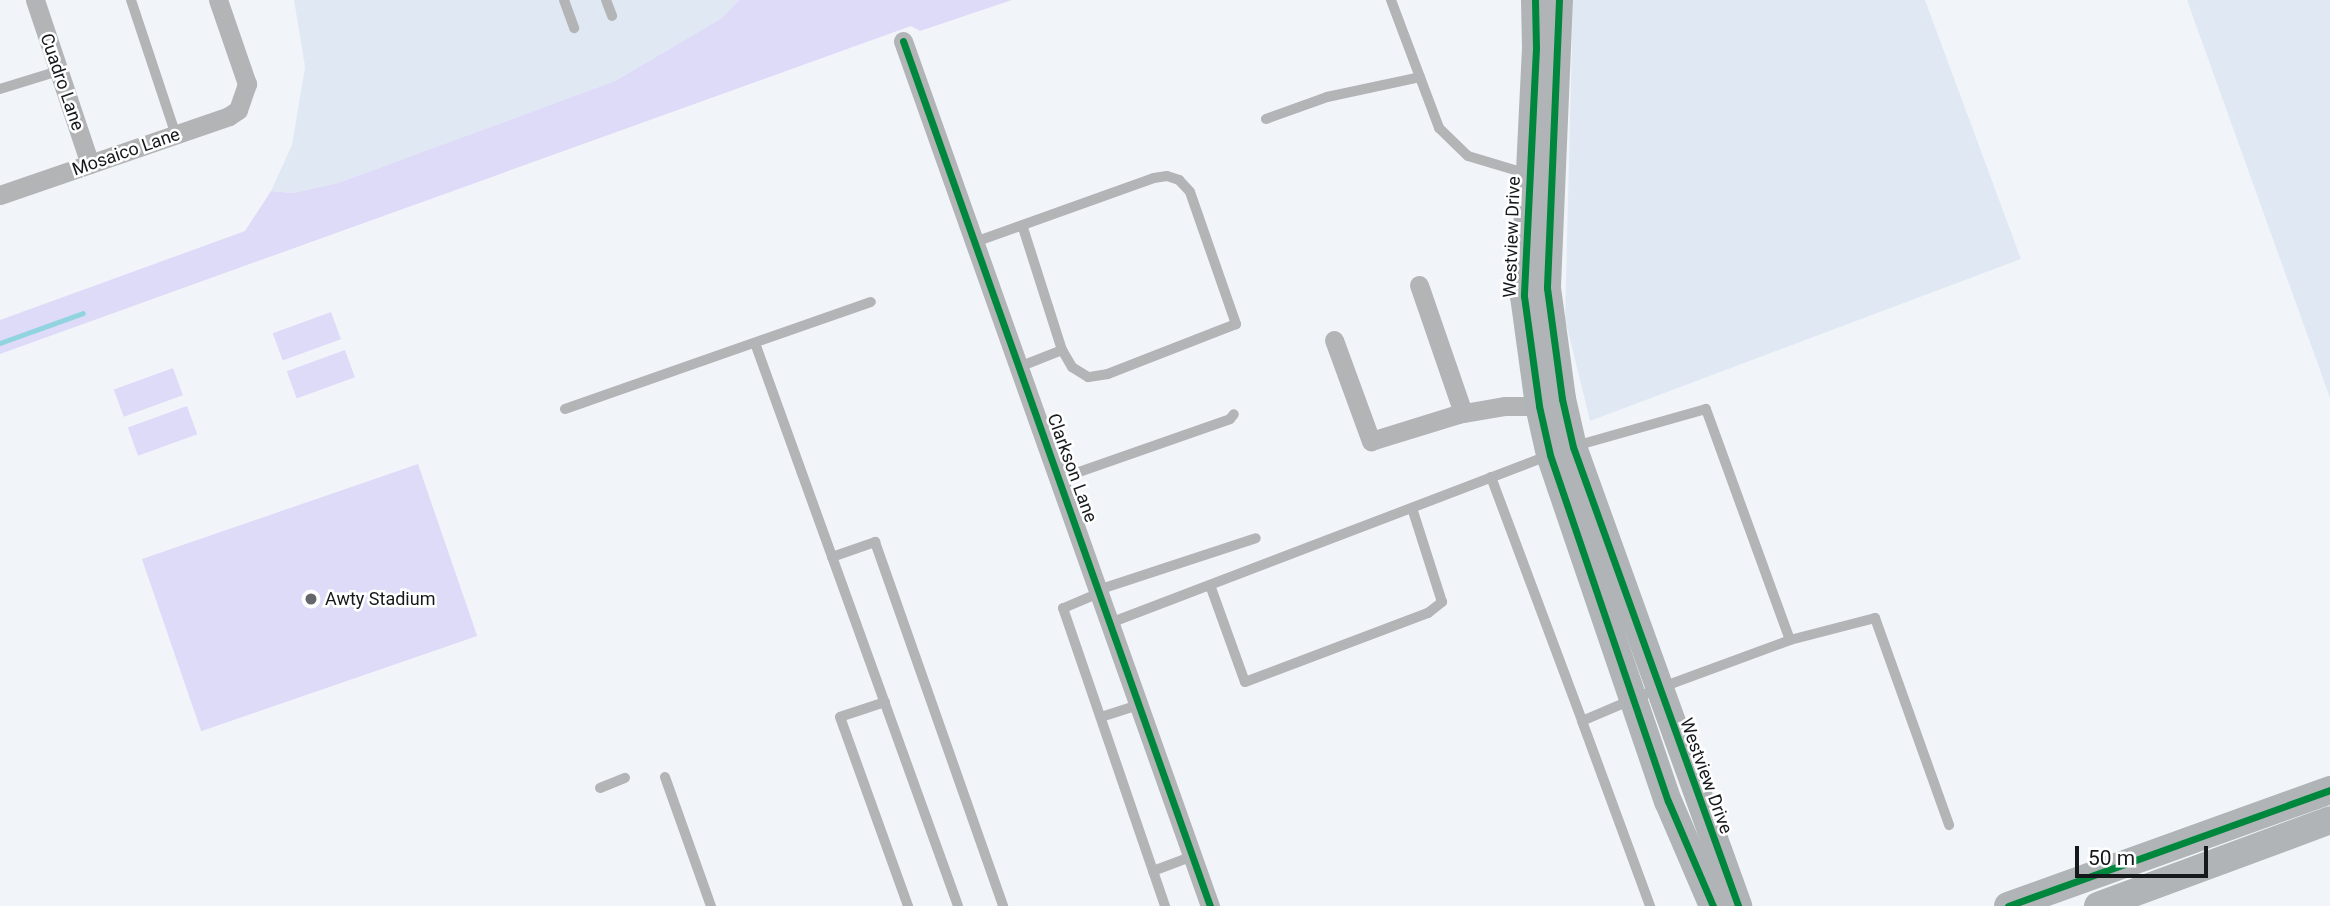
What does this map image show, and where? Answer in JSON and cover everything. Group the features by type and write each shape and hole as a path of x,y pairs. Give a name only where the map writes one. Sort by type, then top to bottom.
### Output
{"main road":[{"name":"Westview Drive","path":"1535,0 1536,48 1524,296 1539,407 1561,451 1645,694 1738,906"},
{"name":"Westview Drive","path":"1559,0 1547,288 1562,398 1561,451"},
{"name":"Westview Drive","path":"1645,694 1668,801 1713,906"},
{"path":"2098,906 2121,887 2330,790"},
{"path":"2008,906 2121,887 2330,820"}],"street":[{"name":"Cuadro Lane","path":"35,0 90,164"},
{"name":"Mosaico Lane","path":"0,195 229,117 244,99 247,85 218,0"},
{"name":"Clarkson Lane","path":"903,41 1210,906"},
{"path":"1419,285 1463,413"},
{"path":"1334,340 1371,441 1463,413 1505,407 1539,407"}],"lane":[{"path":"131,0 176,135"},
{"path":"564,0 574,27"},
{"path":"606,0 612,16"},
{"path":"1391,0 1439,128 1468,156 1529,174"},
{"path":"0,89 58,71"},
{"path":"1266,118 1327,97 1420,77"},
{"path":"975,242 1022,225 1154,178 1167,176 1179,180 1190,192 1236,324 1108,374 1088,377 1072,367 1062,350 1022,225"},
{"path":"565,409 871,302"},
{"path":"755,343 958,906"},
{"path":"1019,366 1062,350"},
{"path":"1110,623 1561,451 1706,409 1790,640"},
{"path":"1059,480 1230,419 1234,414"},
{"path":"1492,477 1650,906"},
{"path":"1210,585 1245,682 1428,613 1442,602 1412,508"},
{"path":"1165,906 1063,608 1099,592 1255,538"},
{"path":"832,557 875,542 1003,906"},
{"path":"1582,721 1645,694 1790,640 1875,618 1949,825"},
{"path":"885,702 840,717 908,906"},
{"path":"1101,717 1139,705"},
{"path":"665,777 711,906"},
{"path":"600,788 625,778"},
{"path":"1153,871 1193,856"}],"shaded area":[{"path":"294,0 739,0 722,18 615,81 338,183 293,193 271,191 292,145 305,67"},
{"path":"739,0 1012,0 920,31 911,26 0,354 0,320 245,231 271,191 293,193 338,183 615,81 722,18"},
{"path":"1573,0 1925,0 2021,259 1590,421 1565,319"},
{"path":"2187,0 2330,0 2330,398"},
{"path":"331,312 341,339 283,360 273,333"},
{"path":"345,350 355,377 297,398 287,371"},
{"path":"173,368 183,395 124,417 114,390"},
{"path":"187,406 197,434 138,456 128,428"},
{"name":"Awty Stadium","path":"418,464 477,636 201,731 142,559"}],"waterway":[{"path":"0,343 83,313"}],"cycle path":[{"path":"1535,0 1536,48 1524,296 1539,406 1550,455 1668,801 1713,906"},
{"path":"1559,0 1547,288 1562,399 1573,447 1738,906"},
{"path":"903,41 1210,906"},
{"path":"2008,906 2330,790"}],"place":[{"name":"Awty Stadium","path":"311,599"}]}
